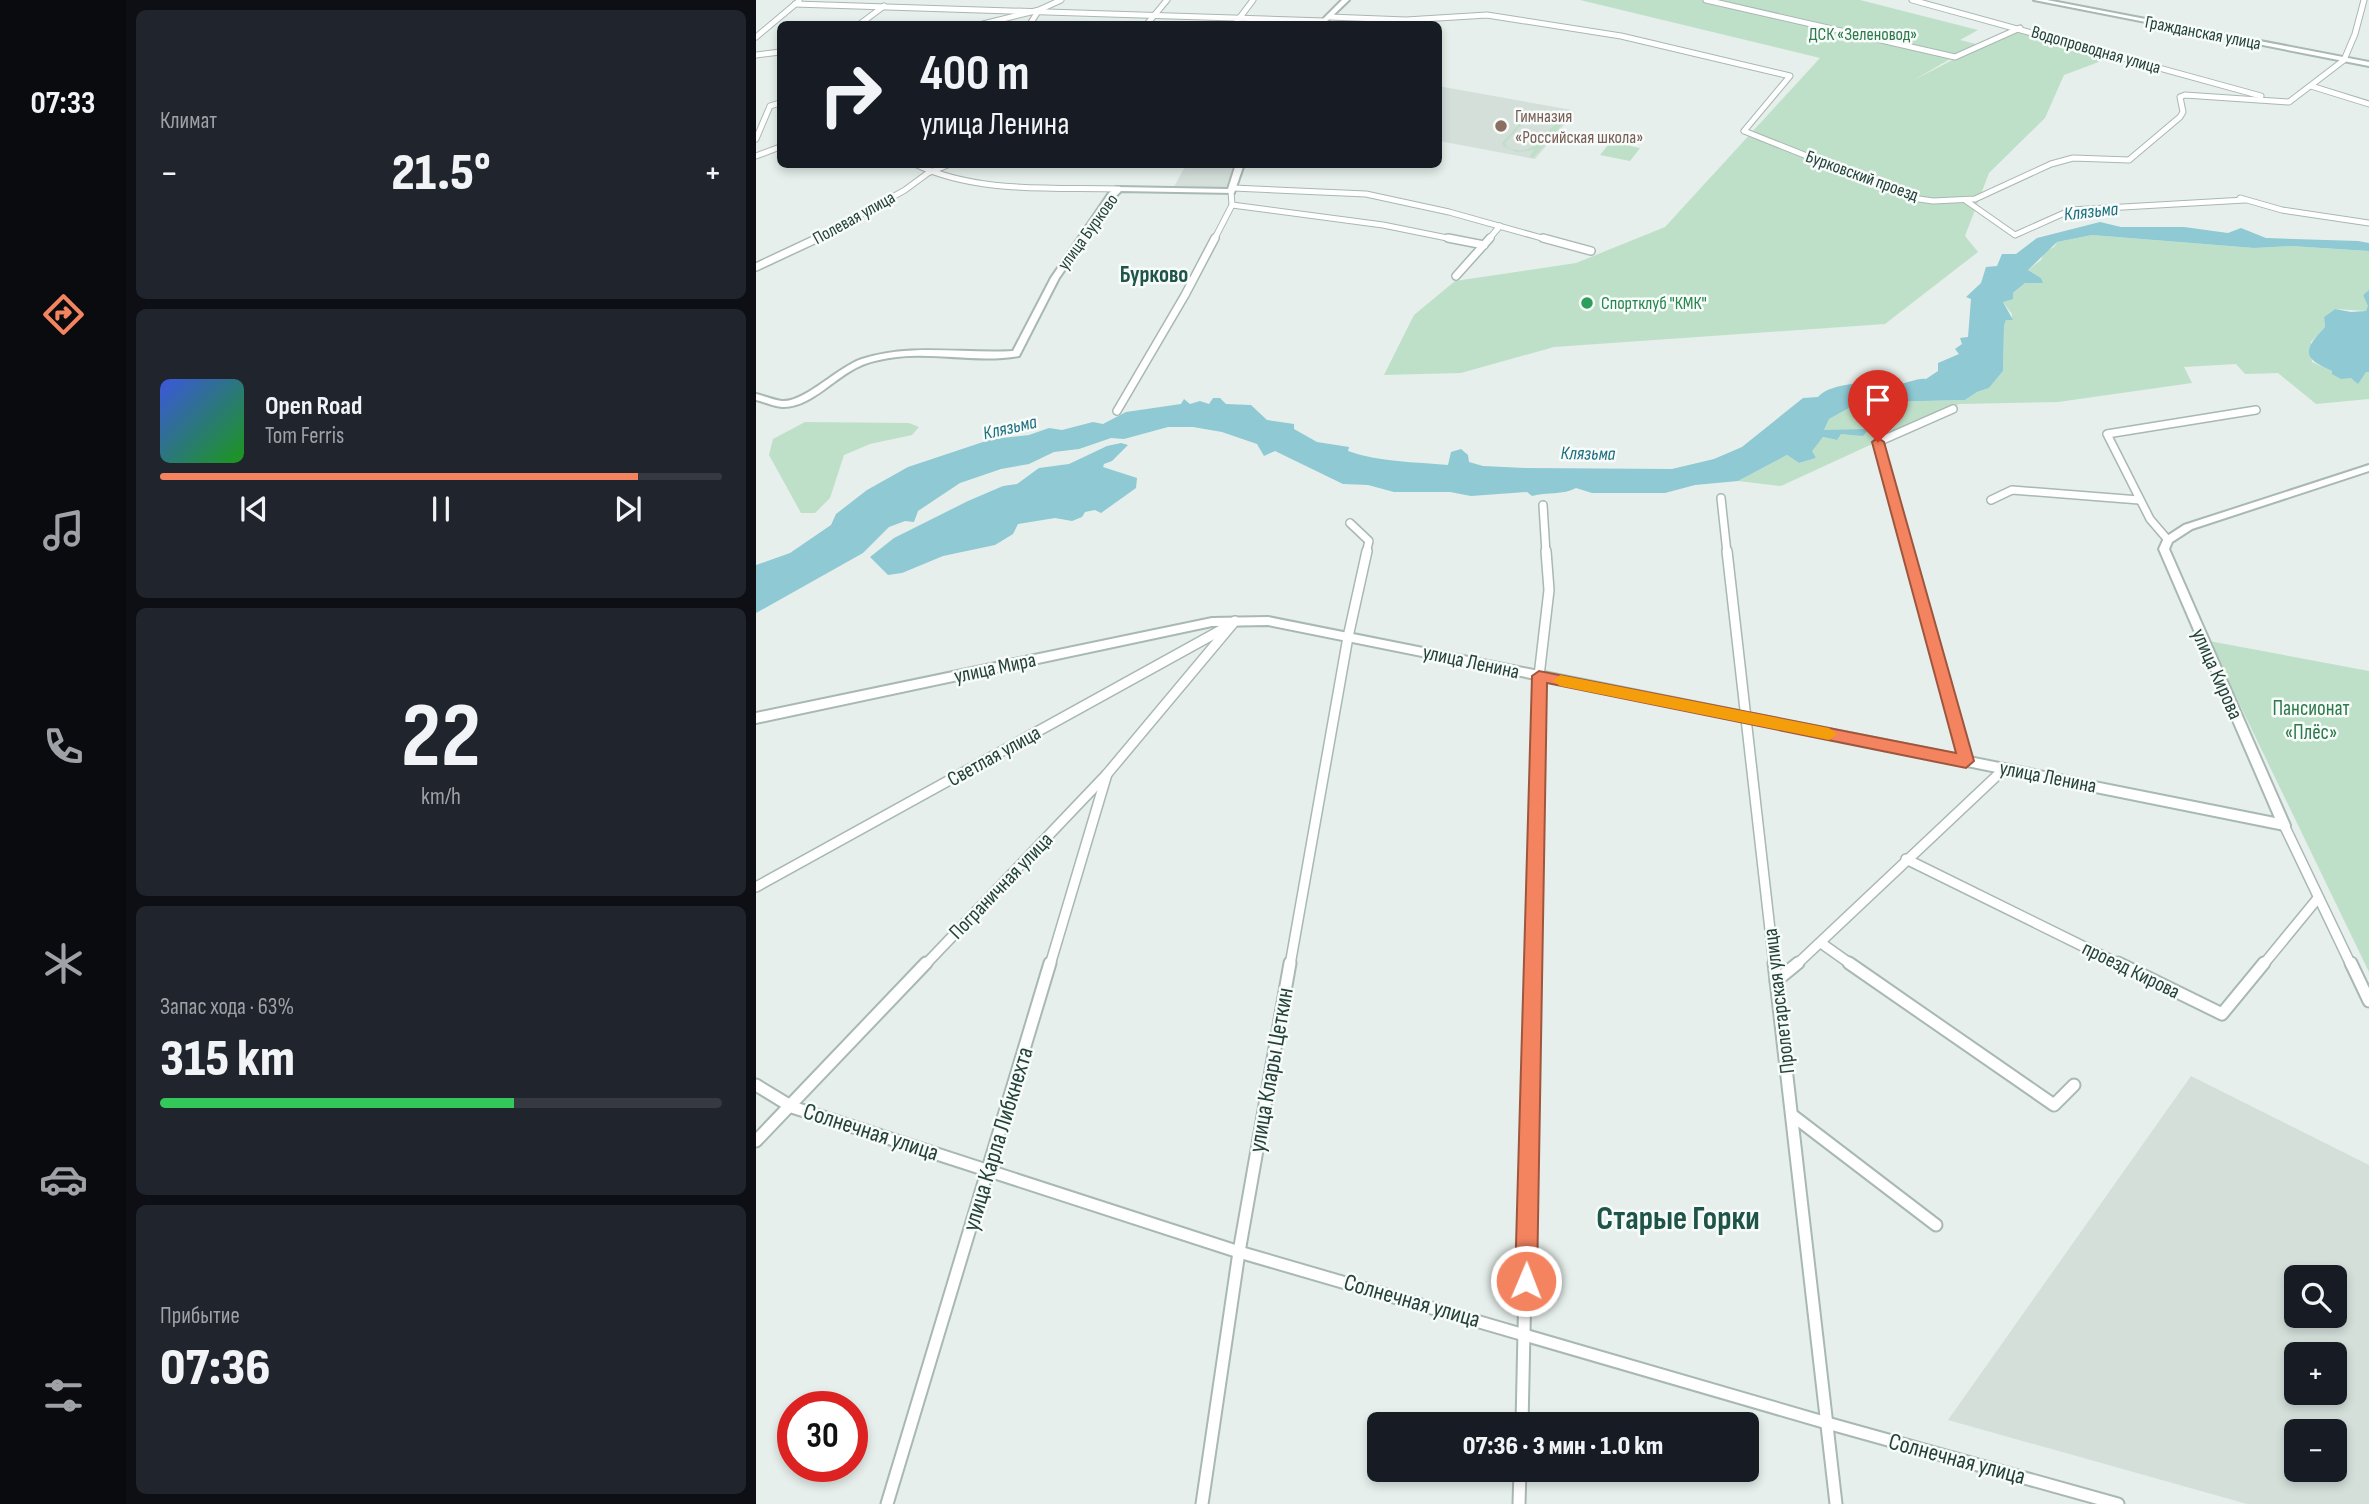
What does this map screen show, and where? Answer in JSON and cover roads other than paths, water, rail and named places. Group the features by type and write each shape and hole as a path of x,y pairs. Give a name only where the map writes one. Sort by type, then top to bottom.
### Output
{"street":[{"path":"997,21 1038,12 1061,0"},
{"path":"1150,21 1167,0"},
{"path":"1238,21 1253,0"},
{"path":"756,37 798,2 1325,21 1346,0"},
{"path":"1706,0 1955,57 2020,28"},
{"name":"Водопроводная улица","path":"1912,0 2279,101"},
{"name":"Гражданская улица","path":"2037,0 2369,64"},
{"path":"2344,60 2355,34 2364,0 2357,0"},
{"path":"864,21 884,5"},
{"path":"1032,21 1038,12"},
{"name":"Бурковский проезд","path":"1325,21 1487,15 1621,36 1790,76 1744,131 1912,198 1975,199 2051,164 2073,158 2129,160 2180,117 2183,112 2180,97 2185,95 2289,102 2344,60"},
{"path":"756,55 777,52"},
{"path":"2311,86 2369,104"},
{"path":"756,139 770,106 777,104"},
{"path":"756,156 777,148"},
{"path":"921,168 928,173 999,184 1119,189"},
{"name":"Полевая улица","path":"756,267 835,230 850,218 905,190 928,173 940,168"},
{"path":"1117,411 1185,295 1232,205 1232,189 1239,168"},
{"name":"улица Бурково","path":"756,397 783,404 794,402 864,361 893,354 991,357 1016,354 1055,278 1112,195 1119,189 1232,189"},
{"path":"1232,189 1366,194 1422,205 1591,251"},
{"path":"2234,197 2282,210 2369,223"},
{"path":"1965,200 2015,235 2071,211 2245,200"},
{"path":"1232,205 1383,225 1485,245"},
{"path":"1456,276 1500,226"},
{"path":"1953,409 1878,442 1966,761"},
{"path":"2256,410 2107,434 2139,500 2168,540 2188,527 2369,468"},
{"path":"1991,500 2012,490 2139,500"},
{"name":"Пролетарская улица","path":"1721,498 1836,1504"},
{"path":"1522,1412 1539,676 1549,590 1543,505"},
{"name":"улица Клары Цеткин","path":"1202,1504 1239,1252 1348,637 1369,541 1350,523"},
{"name":"улица Кирова","path":"2168,540 2164,550 2168,561 2284,825 2369,1001"},
{"name":"улица Ленина","path":"1233,623 1268,621 2284,825"},
{"name":"улица Мира","path":"756,719 1212,622 1233,623"},
{"name":"Пограничная улица","path":"756,1141 792,1107 1107,774 1233,623"},
{"name":"Светлая улица","path":"756,887 1233,623"},
{"path":"1776,981 1821,943 1906,859 2004,769"},
{"name":"улица Карла Либкнехта","path":"887,1504 1107,774"},
{"name":"проезд Кирова","path":"1906,859 2222,1014 2318,898"},
{"path":"1821,943 2054,1105 2074,1084"},
{"name":"Солнечная улица","path":"756,1086 792,1107 1239,1252 1827,1423 2118,1504"},
{"path":"1792,1115 1936,1226"},
{"path":"1519,1504 1520,1482"}],"water":[{"path":"2100,222 2121,227 2184,227 2228,233 2241,228 2266,238 2358,241 2369,243 2369,251 2291,246 2254,248 2092,235 2057,242 2028,270 2041,278 2043,283 2025,283 2013,293 2013,299 2003,302 2013,320 2006,320 2004,326 2003,371 1989,388 1965,400 1880,402 1857,409 1851,407 1829,419 1824,430 1869,429 1863,436 1841,434 1837,440 1823,437 1812,451 1816,458 1799,463 1787,455 1738,481 1695,485 1665,493 1592,493 1576,488 1566,492 1532,496 1527,492 1471,496 1450,492 1394,492 1368,485 1343,484 1275,451 1264,456 1257,444 1222,432 1193,427 1168,427 1124,439 1111,438 1079,449 1054,452 1029,464 1001,469 960,483 918,511 914,522 905,521 889,527 863,553 756,613 756,565 790,553 831,525 836,514 867,490 908,467 992,439 1029,435 1049,428 1062,430 1093,422 1103,424 1126,412 1181,404 1184,399 1190,404 1200,401 1209,404 1213,398 1220,398 1226,404 1251,405 1267,420 1294,424 1294,429 1317,442 1349,447 1348,451 1360,455 1397,461 1448,465 1451,452 1461,449 1468,455 1469,462 1483,466 1525,468 1672,469 1714,459 1742,447 1803,398 1818,397 1830,389 1846,385 1877,382 1896,384 1926,379 1938,371 1938,363 1959,354 1955,349 1962,344 1960,338 1968,337 1971,299 1966,297 1981,283 1986,267 1997,266 2002,254 2016,254 2037,238"},
{"path":"2369,290 2369,372 2366,372 2358,384 2351,378 2341,379 2332,374 2332,371 2315,362 2309,353 2313,342 2325,327 2324,317 2335,309 2366,311 2368,306 2363,295"},
{"path":"1121,443 1128,445 1103,467 1137,478 1136,488 1101,513 1095,510 1085,512 1082,517 1072,521 1055,518 1018,524 1013,534 995,545 943,556 902,573 888,575 870,557 894,538 968,501 1003,486 1017,484 1039,468 1069,464 1107,446"}],"place":[{"name":"Гимназия «Российская школа»","path":"1501,126"},
{"name":"Спортклуб \"КМК\"","path":"1587,303"}],"district":[{"name":"Бурково","path":"1154,275"},
{"name":"Старые Горки","path":"1678,1219"}],"park label":[{"name":"ДСК «Зеленовод»","path":"1863,34"},
{"name":"Пансионат «Плёс»","path":"2311,720"}],"water label":[{"name":"Клязьма","path":"2091,212"},
{"name":"Клязьма","path":"1010,428"},
{"name":"Клязьма","path":"1588,454"}]}
